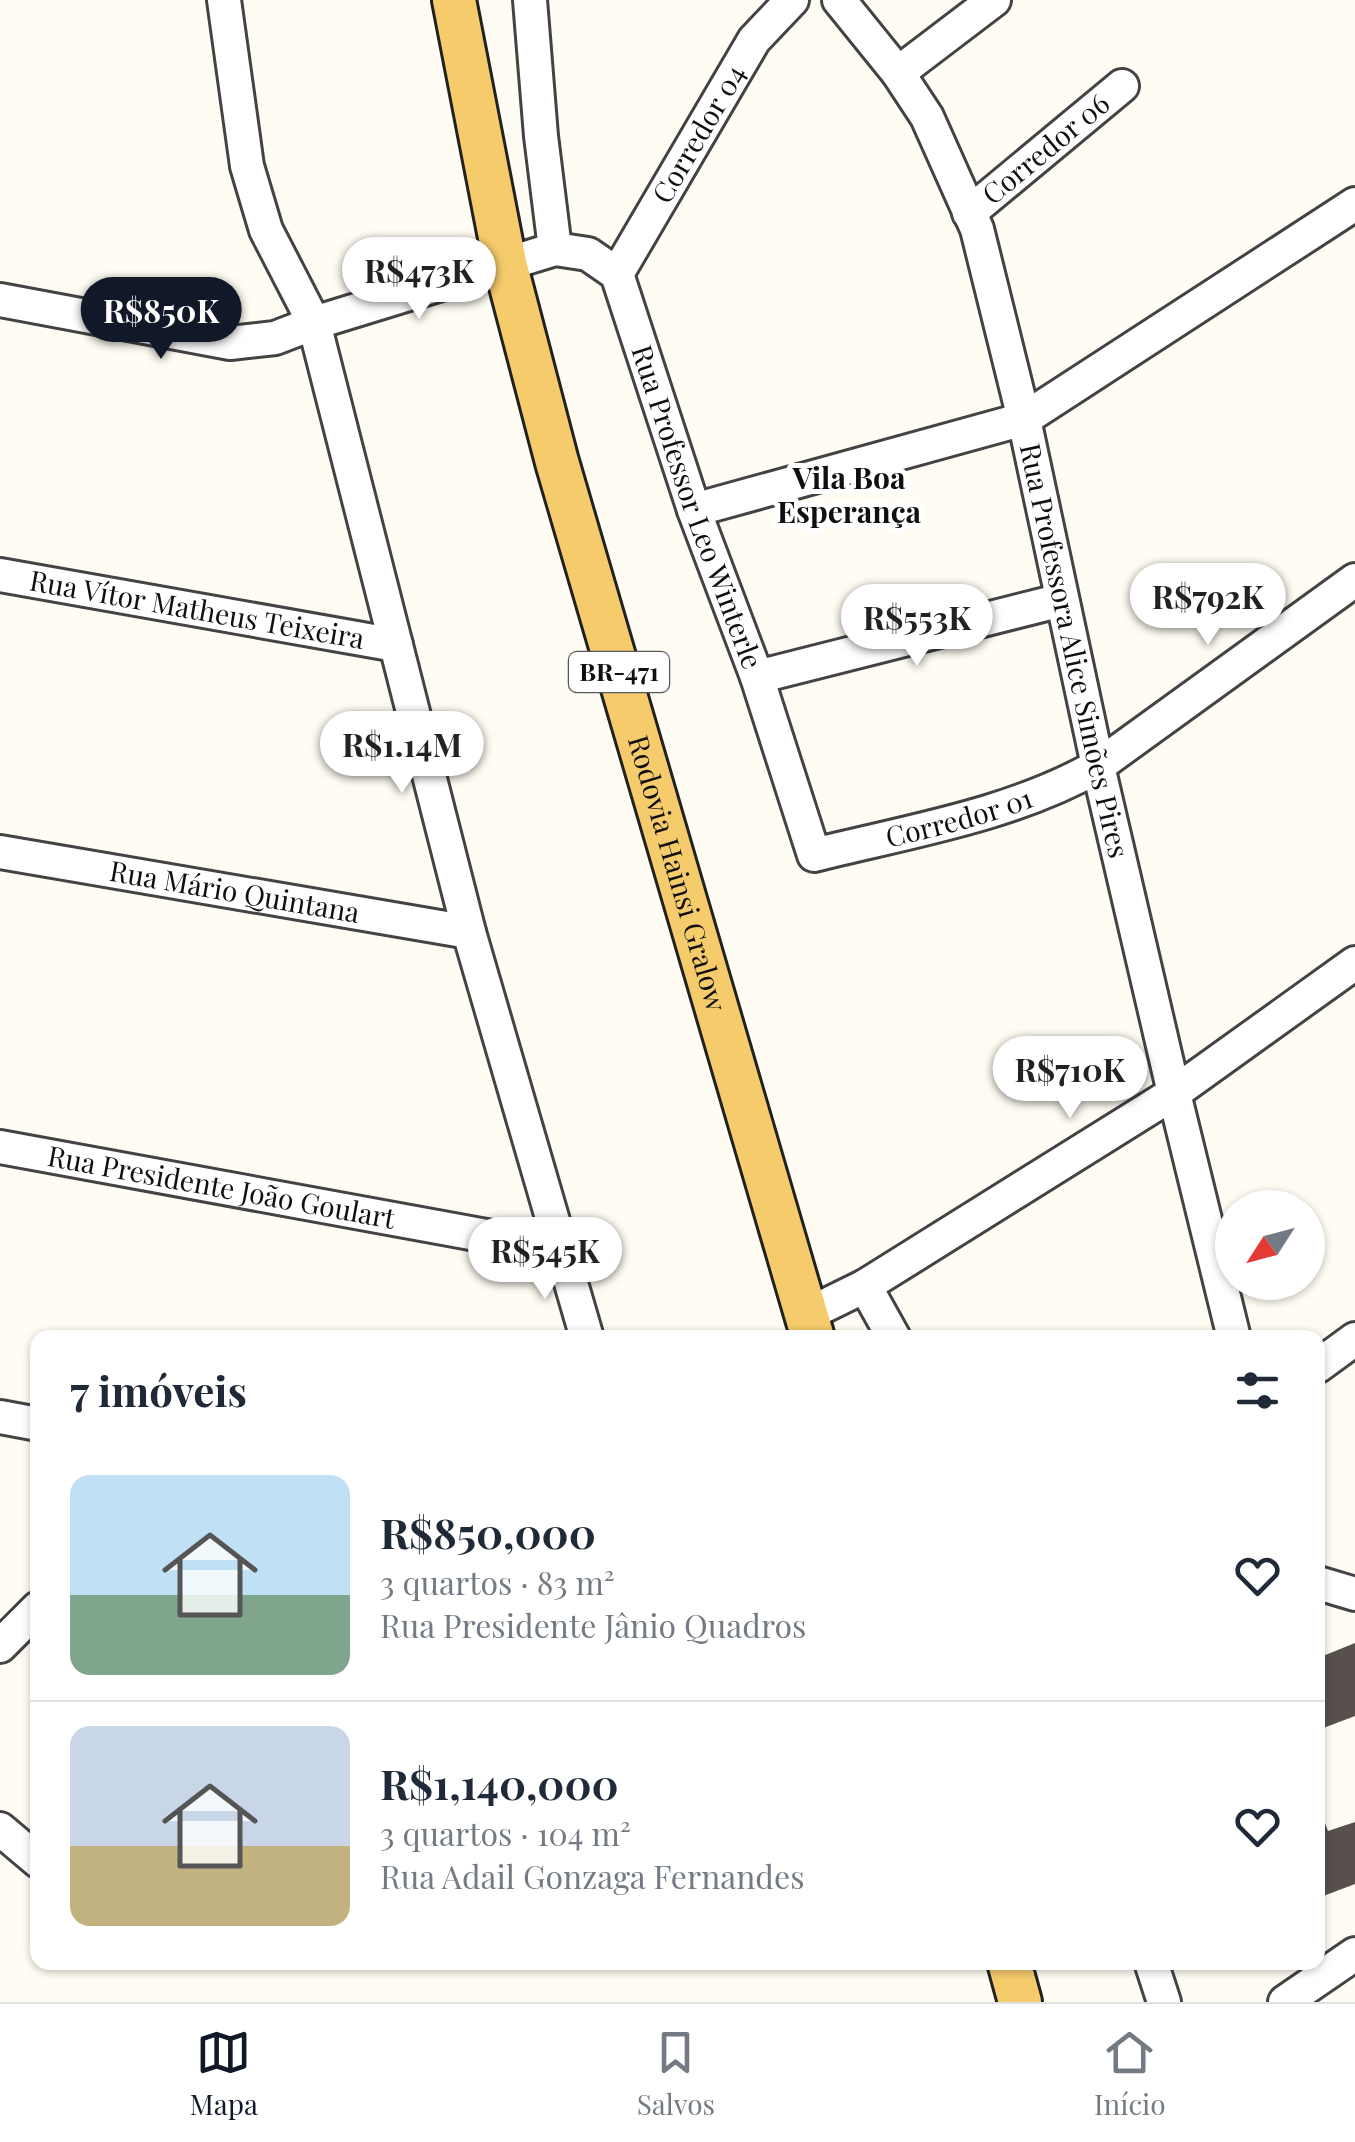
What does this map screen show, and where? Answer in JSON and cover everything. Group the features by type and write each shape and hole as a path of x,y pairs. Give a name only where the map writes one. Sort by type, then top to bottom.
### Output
{"main road":[{"name":"Rodovia Hainsi Gralow","path":"454,0 505,263 558,462 809,1326"},
{"path":"1010,1970 1020,2002"}],"street":[{"path":"224,0 247,166 266,230 314,323 469,932 585,1330"},
{"path":"530,0 540,136 555,248"},
{"name":"Corredor 04","path":"617,274 754,40 792,0"},
{"name":"Rua Professora Alice Simões Pires","path":"839,0 898,72 927,117 977,229 1024,419 1098,766 1232,1330"},
{"path":"898,72 994,0"},
{"name":"Corredor 06","path":"970,212 1122,86"},
{"path":"694,510 1024,419 1355,204"},
{"path":"0,300 230,344 275,338 555,248 588,254 617,274"},
{"name":"Rua Professor Leo Winterle","path":"617,274 694,510 757,677 814,855"},
{"name":"Rua Vítor Matheus Teixeira","path":"0,575 396,644"},
{"path":"1098,766 1355,580"},
{"path":"757,677 1062,600"},
{"name":"Corredor 01","path":"814,855 1012,805 1062,787 1098,766"},
{"name":"Rua Mário Quintana","path":"0,852 469,932"},
{"path":"809,1326 865,1286 1174,1093 1355,963"},
{"name":"Rua Presidente João Goulart","path":"0,1147 563,1250"},
{"path":"865,1286 890,1330"},
{"path":"1325,1361 1355,1339"},
{"path":"0,1417 30,1423"},
{"path":"1325,1585 1355,1594"},
{"path":"0,1646 30,1616"},
{"path":"0,1829 30,1854"},
{"path":"1285,2002 1355,1954"},
{"path":"1154,1970 1164,2002"}],"building":[{"path":"1355,1643 1355,1716 1325,1727 1325,1655"},
{"path":"1355,1822 1355,1884 1325,1895 1325,1823 1328,1831"}],"district":[{"name":"Vila Boa Esperança","path":"849,496"}]}
